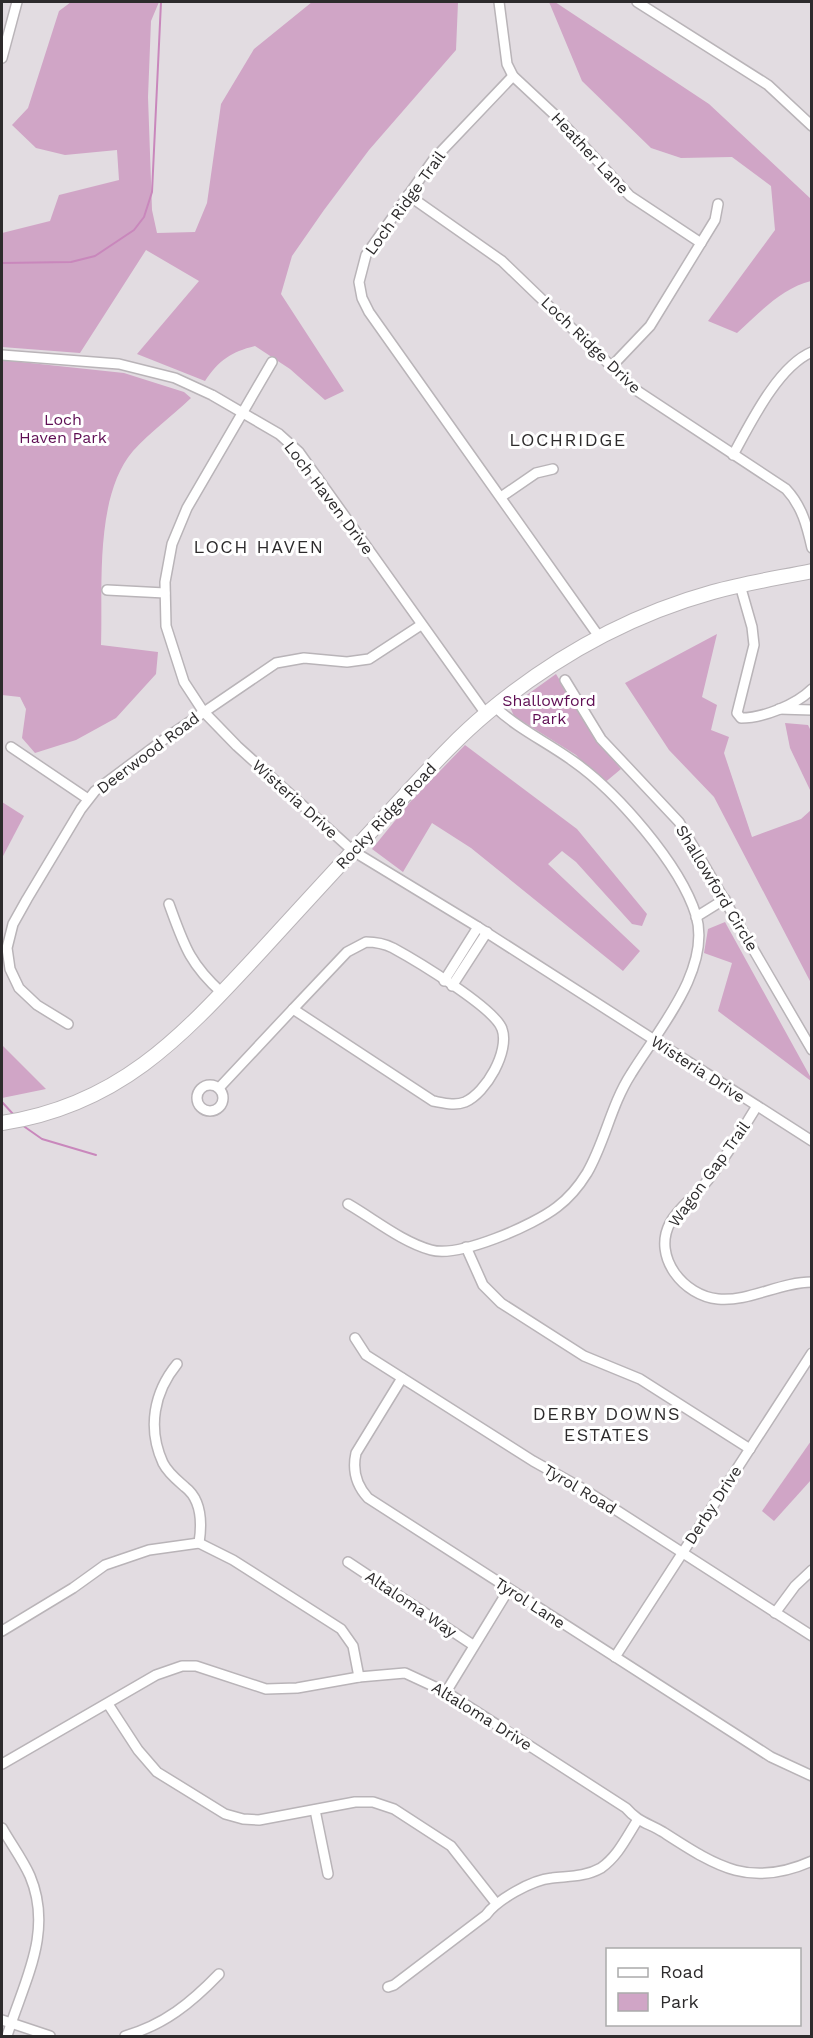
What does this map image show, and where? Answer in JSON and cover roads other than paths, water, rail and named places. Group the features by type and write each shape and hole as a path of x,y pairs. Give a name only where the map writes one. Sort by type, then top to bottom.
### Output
{"main road":[{"name":"Rocky Ridge Road","path":"2,1123 58,1110 116,1084 145,1065 179,1037 443,754 490,710 550,665 600,638 684,601 740,585 812,571"}],"street":[{"path":"2,55 17,2"},
{"path":"499,2 507,64 513,76"},
{"path":"636,2 768,85 812,126"},
{"name":"Loch Ridge Trail","path":"513,76 450,141 408,195 362,263 359,282 362,298 369,312 600,638"},
{"name":"Heather Lane","path":"513,76 557,117 630,196 701,243"},
{"name":"Loch Ridge Drive","path":"408,195 502,261 644,396 786,489 796,500 807,525 812,548"},
{"path":"611,367 650,326 701,243 717,214 718,204"},
{"path":"733,455 780,378 794,363 812,352"},
{"name":"Loch Haven Drive","path":"2,355 119,364 190,384 291,443 421,625 490,710 583,768 637,821 654,841 684,889 696,917 698,947 691,977 617,1096 595,1157 572,1193 538,1219 449,1252 432,1251 413,1242 348,1204"},
{"name":"Wisteria Drive","path":"272,362 187,508 172,544 165,593 166,626 183,682 203,711 237,746 353,851 482,929 812,1141"},
{"path":"501,497 536,473 553,469"},
{"path":"740,585 752,627 754,645 737,713 741,718 752,718 803,698 812,689"},
{"path":"107,590 165,593"},
{"name":"Deerwood Road","path":"68,1024 37,1005 19,988 9,969 7,948 13,924 88,800 117,773 203,711 276,663 304,658 347,662 369,659 421,625"},
{"name":"Shallowford Circle","path":"566,680 601,739 679,822 812,1050"},
{"path":"774,709 812,710"},
{"path":"11,747 88,800"},
{"path":"696,917 725,899"},
{"path":"169,904 188,956 201,974 222,993"},
{"path":"448,983 482,929"},
{"path":"219,1088 293,1009 347,952 366,942 392,948 492,1013 502,1029 504,1039 500,1056 479,1092 464,1103 455,1104 434,1101 293,1009"},
{"name":"Wagon Gap Trail","path":"757,1106 712,1175 670,1223 666,1242 669,1264 678,1278 692,1291 717,1299 737,1298 812,1282"},
{"path":"466,1247 483,1285 501,1303 584,1356 640,1378 750,1449"},
{"name":"Tyrol Road","path":"355,1338 366,1355 812,1636"},
{"name":"Derby Drive","path":"615,1657 812,1353"},
{"path":"177,1364 164,1380 158,1395 155,1407 155,1430 164,1464 176,1480 188,1489 198,1504 201,1525 199,1543"},
{"name":"Tyrol Lane","path":"402,1378 356,1453 354,1467 359,1487 375,1503 771,1757 812,1776"},
{"path":"2,1631 73,1588 105,1565 149,1550 199,1543 233,1560 341,1629 353,1646 359,1677"},
{"name":"Altaloma Way","path":"348,1562 473,1645"},
{"path":"775,1612 795,1586 812,1570"},
{"path":"446,1692 509,1589"},
{"name":"Altaloma Drive","path":"2,1764 156,1675 182,1666 215,1670 266,1689 297,1688 359,1677 405,1673 446,1692 626,1808 637,1821 653,1826 702,1857 730,1871 772,1874 812,1861"},
{"path":"108,1704 138,1750 157,1772 225,1814 259,1820 355,1802 373,1802 394,1809 452,1846 495,1902"},
{"path":"315,1810 328,1874"},
{"path":"388,1987 394,1985 486,1915 495,1902 505,1900 538,1881 549,1878 576,1877 599,1869 615,1856 637,1821"},
{"path":"2,1828 30,1876 40,1920 34,1963 6,2021 7,2037"},
{"path":"125,2037 168,2019 190,2004 219,1974"},
{"path":"6,2021 50,2037"}],"waterway":[{"path":"2,263 71,262 95,256 134,230 144,217 152,192 161,2"},
{"path":"2,1102 13,1114"},
{"path":"22,1125 42,1139 96,1155"}],"district":[{"name":"LOCHRIDGE","path":"568,439"},
{"name":"LOCH HAVEN","path":"259,546"},
{"name":"DERBY DOWNS ESTATES","path":"607,1423"}],"park label":[{"name":"Loch Haven Park","path":"63,428"},
{"name":"Shallowford Park","path":"549,709"}]}
